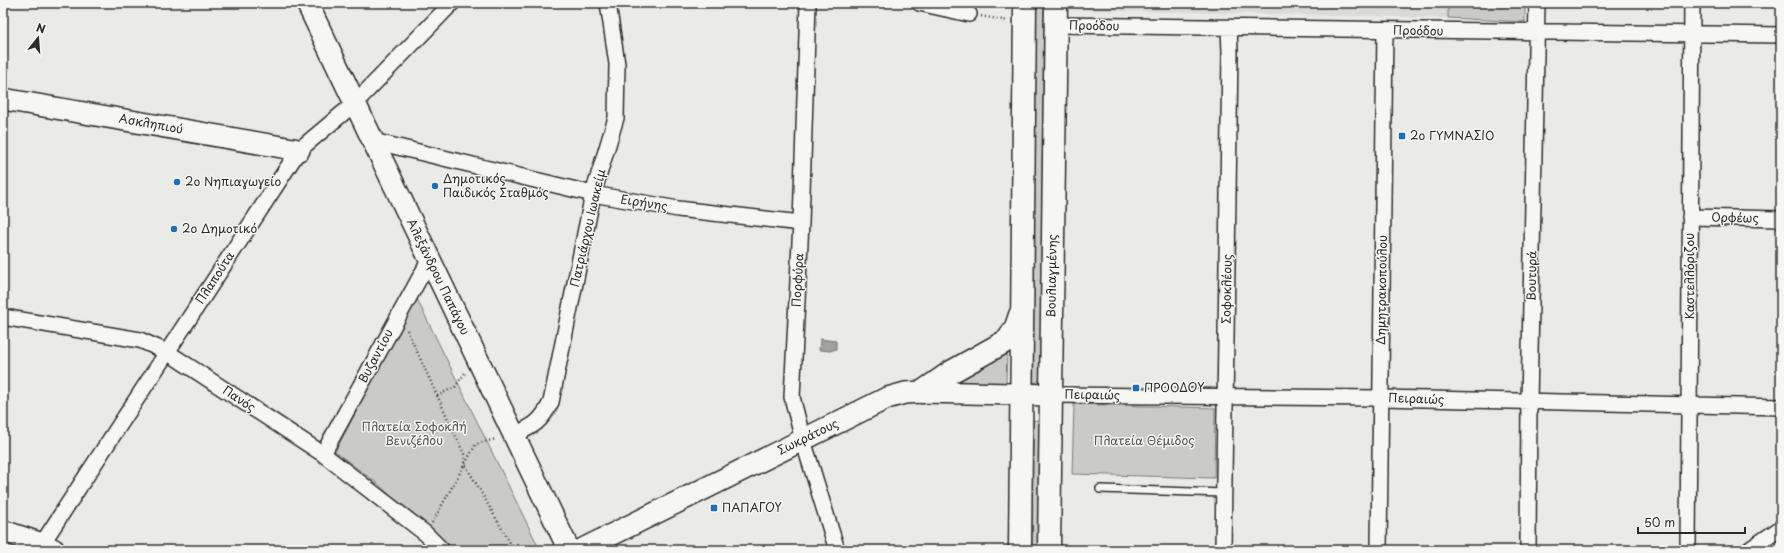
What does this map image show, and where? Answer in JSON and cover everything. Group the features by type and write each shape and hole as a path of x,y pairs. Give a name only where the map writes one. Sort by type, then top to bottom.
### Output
{"main road":[{"name":"Βουλιαγμένης","path":"1049,550 1056,3"},
{"path":"1020,550 1024,14"},
{"path":"922,392 951,372 1008,340 1016,327 1022,310"}],"street":[{"name":"Αλεξάνδρου Παπάγου","path":"307,3 569,550"},
{"name":"Πλαπούτα","path":"48,547 167,352 299,150 355,103 452,3"},
{"name":"Πατριάρχου Ιωακείμ","path":"514,435 533,427 544,416 551,402 593,194 616,118 617,64 608,3"},
{"name":"Πορφύρα","path":"808,3 801,223 792,397 803,440 837,550"},
{"path":"919,3 969,14"},
{"name":"Βουτυρά","path":"1528,550 1529,403 1537,3"},
{"name":"Καστελλόριζου","path":"1688,550 1692,3"},
{"name":"Προόδου","path":"1056,25 1536,33 1781,35"},
{"name":"Σοφοκλέους","path":"1223,550 1226,397 1229,28"},
{"name":"Δημητρακοπούλου","path":"1379,550 1385,30"},
{"name":"Ασκληπιού","path":"3,98 299,150"},
{"name":"Ειρήνης","path":"374,141 593,194 678,208 801,223"},
{"name":"Ορφέως","path":"1690,217 1781,219"},
{"name":"Βυζαντίου","path":"323,454 399,312 430,259"},
{"name":"Πανός","path":"3,317 140,340 167,352 323,454 426,534 442,550"},
{"name":"Σωκράτους","path":"582,550 887,398 905,393 922,392 1051,395"},
{"name":"Πειραιώς","path":"1051,395 1381,398 1529,403 1781,407"},
{"path":"1749,550 1781,528"},
{"path":"3,531 48,547"}],"lane":[{"path":"1100,489 1224,492"}],"path":[{"path":"969,14 1024,14"},
{"path":"399,312 464,454 465,464 514,550"},
{"path":"437,396 456,387 476,356"},
{"path":"426,534 476,444 514,435"}],"shaded area":[{"path":"1076,3 1448,3 1448,18 1076,10"},
{"path":"820,339 836,341 836,349 830,351 819,350"}],"green space":[{"path":"1036,3 1044,3 1040,379 1035,383 1032,380"},
{"path":"1448,3 1525,3 1525,22 1448,18"},
{"name":"Πλατεία Σοφοκλή Βενιζέλου","path":"416,297 540,550 448,550 377,483 335,452"},
{"path":"1007,353 1006,383 962,384 961,378"},
{"name":"Πλατεία Θέμιδος","path":"1074,404 1215,408 1214,478 1072,474"},
{"path":"1033,420 1039,421 1038,550 1032,550"}],"place":[{"name":"2ο ΓΥΜΝΑΣΙΟ","path":"1402,136"},
{"name":"2ο Νηπιαγωγείο","path":"177,182"},
{"name":"Δημοτικός Παιδικός Σταθμός","path":"435,186"},
{"name":"2ο Δημοτικό","path":"174,229"},
{"name":"ΠΡΟΟΔΟΥ","path":"1136,388"},
{"name":"ΠΑΠΑΓΟΥ","path":"714,508"}]}
